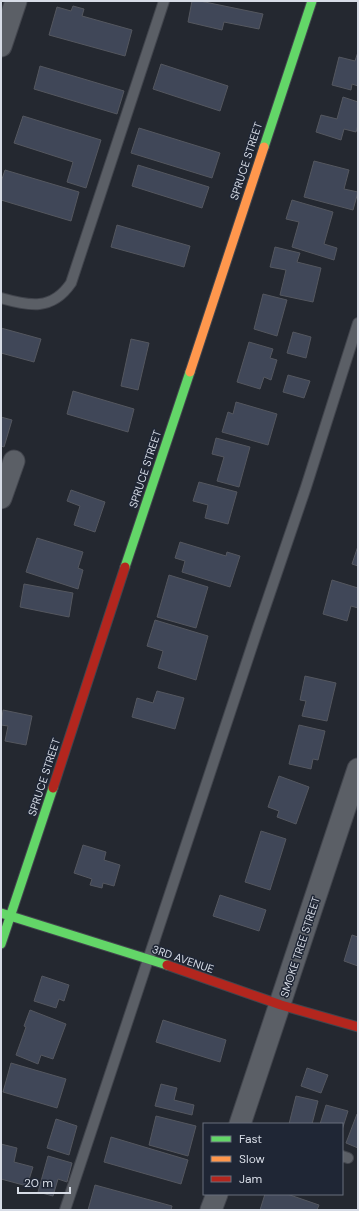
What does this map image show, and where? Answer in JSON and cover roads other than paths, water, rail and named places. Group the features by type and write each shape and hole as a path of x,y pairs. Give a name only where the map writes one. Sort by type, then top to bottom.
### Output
{"street":[{"path":"1,46 16,1"},
{"name":"SPRUCE STREET","path":"1,944 312,1"},
{"path":"1,498 14,461"},
{"name":"SMOKE TREE STREET","path":"245,1123 281,1005 358,769"},
{"name":"3RD AVENUE","path":"1,913 148,960 281,1005 358,1027"},
{"path":"211,1210 217,1195"}],"lane":[{"path":"1,298 35,305 50,302 65,292 71,284 164,1"},
{"path":"66,1210 306,487 358,323"}]}
